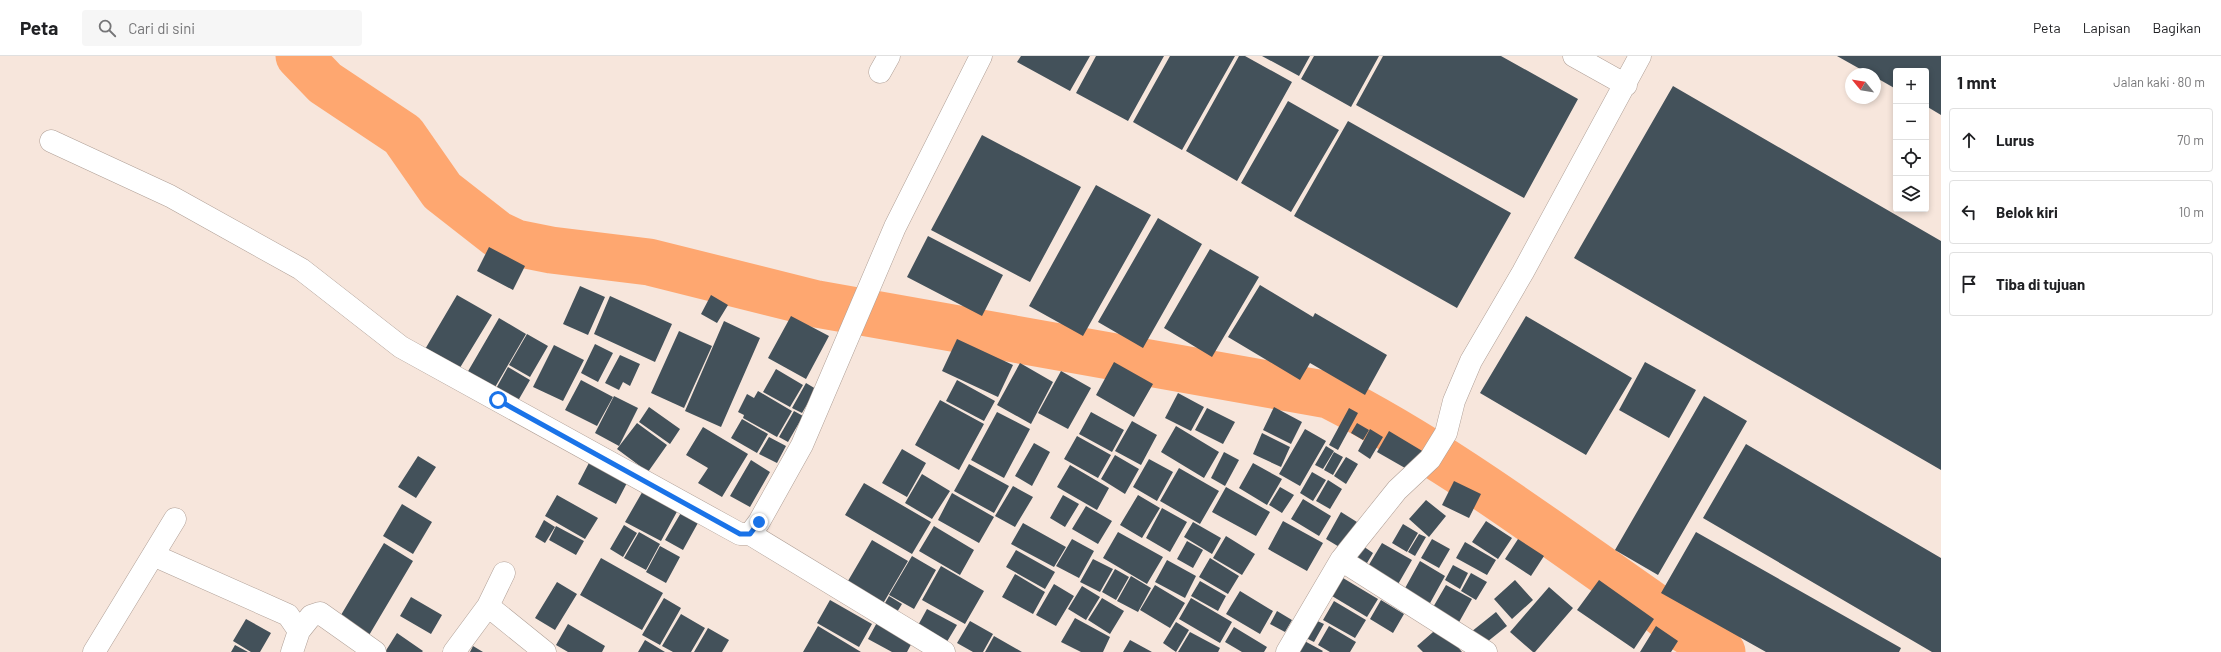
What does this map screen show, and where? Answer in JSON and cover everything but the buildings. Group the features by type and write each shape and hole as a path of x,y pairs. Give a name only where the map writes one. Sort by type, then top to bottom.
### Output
{"street":[{"path":"750,534 759,522 802,445 896,227 981,56"},
{"path":"1574,56 1626,85"},
{"path":"1287,652 1341,560 1397,490 1430,459 1446,433 1454,401 1471,361 1523,272 1626,85 1640,56"},
{"path":"51,141 170,196 301,269 401,347 734,531 740,534 750,534 944,652"},
{"path":"94,652 175,519"},
{"path":"153,555 288,615 299,631"},
{"path":"1341,560 1486,652"},
{"path":"454,652 488,606 504,573"},
{"path":"488,606 545,652"},
{"path":"292,652 299,631 311,616 320,613 375,652"}],"waterway":[{"path":"299,56 325,83 403,135 442,191 497,234 516,243 551,250 649,262 817,304 1329,395 1413,442 1453,467 1651,604 1676,624 1722,652"}],"route":[{"path":"498,400 662,489 740,534 750,534 759,522"}]}
